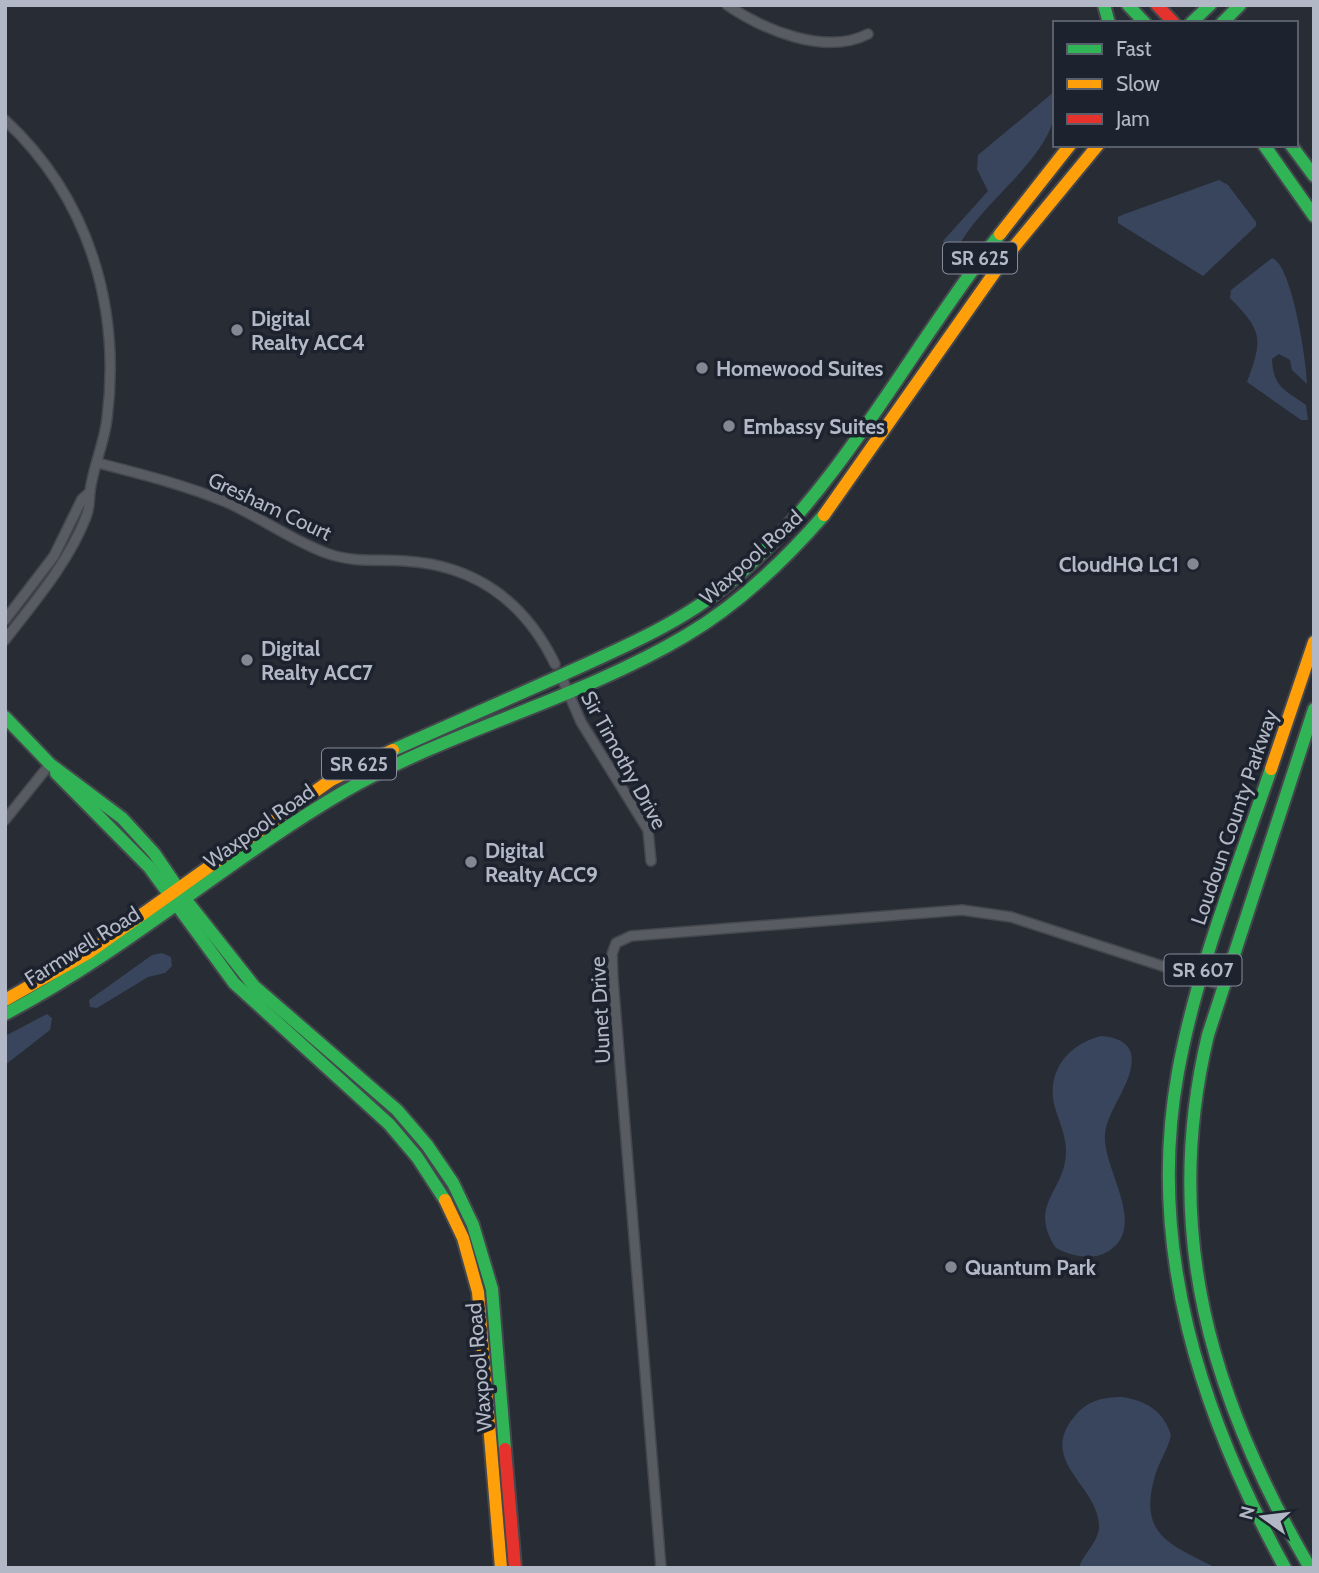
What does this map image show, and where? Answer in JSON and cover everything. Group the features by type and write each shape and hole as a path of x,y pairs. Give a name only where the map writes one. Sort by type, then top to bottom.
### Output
{"main road":[{"path":"1128,5 1143,21"},
{"path":"1157,5 1172,21"},
{"path":"1193,21 1210,5"},
{"path":"1224,21 1240,5"},
{"name":"Waxpool Road","path":"501,1568 481,1313 468,1251 452,1209 430,1171 402,1136 244,995 174,891 312,793 358,765 558,670 640,640 687,613 740,574 791,523 840,460 1005,224 1068,147"},
{"name":"Waxpool Road","path":"182,904 344,792 654,652 704,624 759,581 803,540 845,488 1000,263 1057,190 1096,147"},
{"path":"1265,147 1314,216"},
{"path":"1292,147 1314,176"},
{"name":"Loudoun County Parkway","path":"1285,1568 1247,1499 1217,1431 1188,1343 1174,1270 1168,1204 1169,1138 1182,1050 1200,978 1314,642"},
{"name":"Loudoun County Parkway","path":"1311,1568 1269,1496 1229,1407 1208,1336 1195,1275 1189,1178 1193,1112 1204,1048 1221,985 1314,709"},
{"path":"5,717 50,764 122,818 154,853 174,891"},
{"name":"Farmwell Road","path":"5,1000 88,953 174,891"},
{"name":"Waxpool Road","path":"182,904 254,986 412,1127 441,1163 464,1203 481,1247 493,1300 514,1568"},
{"name":"Farmwell Road","path":"5,1014 103,960 182,904"}],"street":[{"path":"727,5 773,30 805,38 857,40 868,34"},
{"path":"5,120 35,150 63,190 85,233 101,279 109,323 110,371 107,420 90,492 90,507 65,562 5,640"},
{"name":"Gresham Court","path":"98,463 205,494 315,548 342,558 366,562 424,562 465,572 504,596 522,612 538,631 558,670"},
{"path":"5,620 54,556 82,499 90,492"},
{"name":"Sir Timothy Drive","path":"558,670 586,731 648,830 651,861"},
{"path":"5,820 50,764"},
{"name":"Uunet Drive","path":"661,1568 613,979 612,954 616,943 631,936 962,910 1011,917 1221,985"}],"water":[{"path":"1053,93 1053,121 1036,154 979,217 952,254 946,251 943,241 988,191 977,169 978,155"},
{"path":"1219,180 1228,185 1256,222 1256,226 1203,276 1118,223 1118,217 1122,215"},
{"path":"1272,258 1279,264 1292,295 1307,384 1292,370 1290,360 1279,354 1272,359 1273,368 1282,387 1306,405 1308,420 1301,420 1247,382 1256,355 1257,336 1249,319 1230,298 1231,290"},
{"path":"162,953 171,957 172,966 165,973 148,977 97,1008 90,1007 89,1000 152,955"},
{"path":"47,1014 52,1018 50,1030 5,1065 5,1036"},
{"path":"1101,1036 1123,1042 1131,1053 1130,1073 1105,1134 1110,1164 1121,1197 1124,1228 1119,1241 1107,1252 1081,1256 1056,1248 1045,1220 1046,1208 1060,1177 1066,1151 1054,1104 1054,1080 1057,1070 1070,1052"},
{"path":"1122,1397 1152,1408 1168,1426 1171,1435 1157,1471 1151,1497 1151,1513 1155,1526 1173,1545 1216,1568 1079,1568 1097,1536 1099,1524 1096,1510 1065,1460 1062,1447 1065,1433 1074,1417 1089,1404 1101,1399"}],"traffic: fast":[{"path":"1104,5 1108,21"},
{"path":"1128,5 1143,21"},
{"path":"1193,21 1210,5"},
{"path":"1224,21 1240,5"},
{"path":"1265,147 1314,216"},
{"path":"1292,147 1314,176"},
{"path":"393,750 632,643 700,605 741,573 779,536 814,496 1000,234"},
{"path":"5,1014 93,962 259,846 345,791 428,750 602,678 705,624 759,581 824,515"},
{"path":"1310,1568 1275,1504 1246,1441 1222,1376 1204,1311 1194,1245 1190,1177 1195,1107 1208,1035 1314,709"},
{"path":"5,717 50,764 122,818 154,853 186,900 254,986 397,1110 427,1145 453,1183 473,1225 492,1289 505,1449"},
{"path":"1271,769 1219,919 1186,1033 1170,1138 1169,1202 1176,1266 1188,1329 1206,1390 1228,1451 1285,1568"},
{"path":"56,773 149,867 234,983 389,1124 417,1157 445,1200"}],"traffic: slow":[{"path":"1000,234 1068,147"},
{"path":"824,515 1004,259 1096,147"},
{"path":"1271,769 1314,642"},
{"path":"5,1000 88,953 331,780 393,750"},
{"path":"445,1200 463,1238 478,1292 501,1568"}],"traffic: jam":[{"path":"1157,5 1172,21"},
{"path":"505,1449 515,1568"}],"place":[{"name":"Digital Realty ACC4","path":"237,330"},
{"name":"Homewood Suites","path":"702,368"},
{"name":"Embassy Suites","path":"729,426"},
{"name":"CloudHQ LC1","path":"1193,564"},
{"name":"Digital Realty ACC7","path":"247,660"},
{"name":"Digital Realty ACC9","path":"471,862"},
{"name":"Quantum Park","path":"951,1267"}]}
